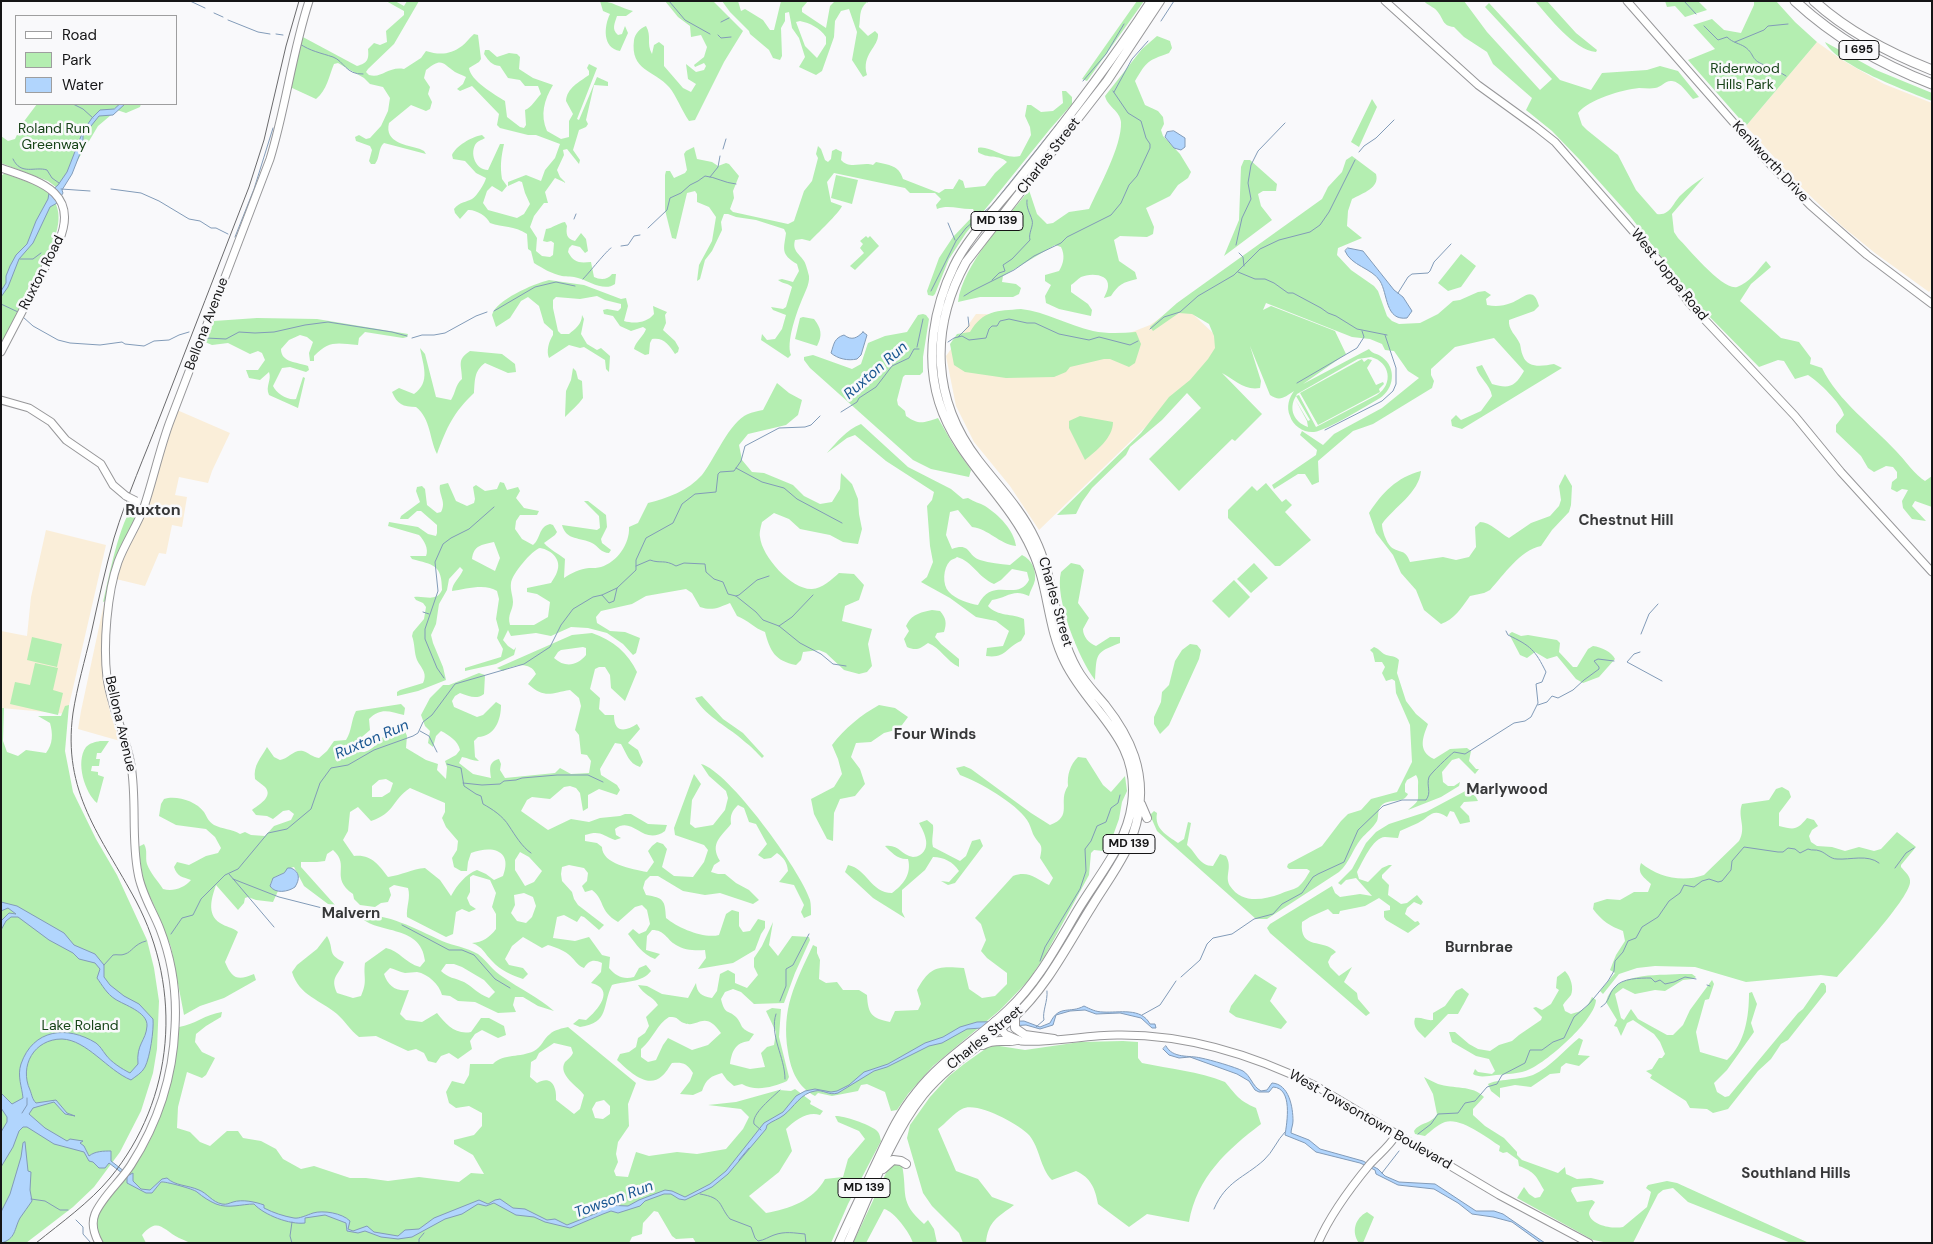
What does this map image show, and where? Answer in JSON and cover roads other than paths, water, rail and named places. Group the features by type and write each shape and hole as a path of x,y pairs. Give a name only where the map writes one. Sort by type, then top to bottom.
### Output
{"highway":[{"name":"I 695","path":"1794,1 1811,16 1853,46 1891,67 1932,84"},
{"name":"I 695","path":"1814,1 1860,35 1896,55 1932,70"},
{"path":"1860,35 1897,52 1932,64"}],"main road":[{"name":"Charles Street","path":"839,1243 890,1134 907,1105 926,1080 942,1064 1014,1005 1038,975 1117,848 1129,819 1133,795 1131,776 1124,749 1113,728 1074,678 1062,656 1054,635 1036,560 1024,533 1010,512 964,454 944,416 933,375 933,347 939,303 958,258 1096,82 1151,1"},
{"name":"Charles Street","path":"848,1243 898,1133 916,1104 945,1072 1001,1028 1030,1000 1052,970 1125,851 1132,837 1138,815 1140,779 1134,751 1121,727 1090,688 1072,659 1060,626 1043,558 1034,536 1020,513 968,446 959,429 943,388 941,345 947,305 957,278 966,262 1107,82 1160,1"},
{"path":"1100,711 1109,717 1128,748 1134,751 1132,756 1135,774 1133,795"},
{"path":"1015,1016 1015,1028 1020,1033 1054,1040"},
{"path":"974,1048 992,1041 1008,1042 1017,1040"},
{"path":"880,1173 894,1160 902,1161 906,1164"}],"street":[{"name":"Bellona Avenue","path":"98,1243 94,1230 94,1216 131,1166 149,1134 160,1107 168,1081 175,1041 176,1003 163,937 138,876 135,851 135,799 131,765 112,702 107,670 108,621 112,587 121,556 145,504 169,424 270,159 298,38 309,1"},
{"name":"West Joppa Road","path":"1385,1 1478,86 1555,142 1659,261 1690,304 1795,416 1841,472 1932,572"},
{"name":"Kenilworth Drive","path":"1627,1 1804,199 1860,250 1931,302"},
{"name":"Ruxton Road","path":"1,168 28,177 51,188 60,200 65,212 64,230 1,352"},
{"path":"1,400 29,408 51,422 66,440 101,464 113,485 126,496 145,504"},
{"path":"995,1021 1006,1034 1017,1040"},
{"name":"West Towsontown Boulevard","path":"1017,1040 1054,1040 1088,1036 1131,1035 1177,1040 1220,1048 1257,1060 1304,1080 1499,1195 1589,1243"},
{"path":"1318,1243 1335,1212 1363,1173 1387,1149 1396,1135"}],"water":[{"path":"119,105 124,105 113,115 99,116 83,136 83,146 72,174 62,190 63,193 57,203 50,207 33,243 19,259 8,287 1,297 1,291 6,283 6,276 10,266 16,255 27,244 49,193 58,185 67,172 83,131 100,110 114,109"},
{"path":"1174,131 1185,138 1185,147 1181,150 1174,148 1165,137 1167,132"},
{"path":"1348,248 1363,251 1394,290 1403,297 1412,311 1407,318 1400,318 1391,311 1380,281 1348,256 1345,251"},
{"path":"863,332 867,335 861,355 857,359 843,359 831,353 838,338 844,335 854,338"},
{"path":"288,868 291,868 298,874 298,881 295,887 282,891 272,889 270,886 273,878 284,873"},
{"path":"1,902 17,906 64,933 74,945 95,954 104,965 104,977 110,985 124,996 139,1004 153,1019 147,1063 142,1071 131,1080 114,1070 80,1044 71,1041 62,1039 52,1040 37,1049 31,1056 26,1072 27,1081 34,1100 36,1103 56,1100 67,1113 75,1116 65,1114 54,1102 33,1108 29,1114 45,1128 67,1141 70,1139 83,1141 80,1143 84,1146 89,1156 97,1152 111,1151 111,1161 129,1175 133,1173 133,1181 141,1189 150,1190 162,1179 167,1178 174,1183 199,1190 222,1204 237,1201 253,1202 264,1205 264,1208 275,1213 294,1218 317,1212 332,1213 347,1218 350,1221 348,1229 353,1231 367,1226 374,1232 398,1236 405,1230 419,1229 434,1218 479,1200 488,1204 500,1199 513,1208 525,1209 547,1220 555,1219 567,1225 597,1213 603,1205 628,1206 665,1190 685,1197 710,1184 726,1171 764,1123 783,1112 796,1096 805,1091 815,1089 831,1092 837,1091 849,1085 864,1072 888,1064 925,1043 943,1037 960,1027 977,1022 1024,1021 1040,1027 1050,1023 1053,1017 1061,1011 1084,1006 1100,1012 1135,1013 1141,1015 1150,1024 1155,1024 1156,1028 1152,1028 1141,1018 1120,1013 1096,1014 1085,1010 1070,1011 1056,1015 1053,1025 1040,1029 1026,1025 967,1029 942,1043 929,1046 887,1067 874,1071 838,1093 832,1094 818,1091 806,1094 784,1115 767,1125 766,1129 728,1174 712,1187 685,1200 671,1194 664,1194 645,1201 640,1206 618,1213 611,1211 570,1228 545,1222 534,1217 516,1215 494,1203 486,1206 478,1204 462,1214 445,1219 412,1237 398,1239 381,1237 365,1231 358,1233 347,1231 346,1223 325,1215 305,1218 305,1223 285,1221 258,1208 254,1204 230,1206 216,1204 195,1191 167,1183 161,1182 152,1193 146,1193 127,1183 127,1177 109,1163 105,1168 99,1168 89,1161 84,1152 54,1144 27,1127 23,1127 19,1131 13,1147 1,1167 1,1132 7,1122 7,1117 1,1108 1,1093 12,1104 23,1098 20,1068 26,1052 34,1043 42,1037 52,1034 74,1034 85,1037 96,1043 111,1060 130,1073 138,1064 138,1052 147,1026 144,1017 140,1013 115,999 107,992 97,978 100,969 95,963 79,959 73,953 49,940 18,917 11,917 6,921 1,930 1,921 9,913 16,914 8,908 1,911"},
{"path":"1166,1046 1177,1055 1205,1059 1243,1071 1261,1091 1267,1090 1272,1083 1278,1084 1289,1097 1293,1121 1291,1133 1309,1140 1320,1149 1363,1161 1378,1169 1385,1176 1399,1182 1435,1184 1476,1211 1494,1211 1503,1214 1545,1243 1541,1243 1512,1222 1472,1214 1434,1189 1398,1185 1376,1174 1375,1170 1360,1163 1316,1152 1305,1143 1285,1135 1287,1106 1284,1093 1279,1089 1273,1087 1269,1092 1259,1092 1255,1090 1249,1081 1237,1074 1190,1057 1179,1058 1169,1055 1163,1049"},
{"path":"25,1142 28,1171 31,1172 30,1190 32,1201 20,1218 12,1236 1,1243 1,1212 10,1194 21,1157 23,1143"}],"waterway":[{"path":"190,1 205,8"},
{"path":"669,1 685,20 710,34"},
{"path":"1161,21 1174,1"},
{"path":"1684,1 1696,14"},
{"path":"214,13 223,17"},
{"path":"721,22 729,18"},
{"path":"228,20 258,32 270,34"},
{"path":"1083,81 1106,54 1124,24"},
{"path":"1735,42 1764,30 1768,26 1788,24"},
{"path":"1704,26 1718,40 1727,37 1745,47 1758,62 1767,66"},
{"path":"276,34 283,35"},
{"path":"718,35 721,38 731,37"},
{"path":"1114,92 1132,59 1148,41"},
{"path":"300,44 337,59 349,70 357,74 363,74"},
{"path":"1771,67 1786,76"},
{"path":"964,296 1014,270 1034,256 1061,243 1067,237 1111,215 1121,203 1129,185 1137,176 1150,148 1150,144 1146,138 1141,121 1128,113 1113,91"},
{"path":"75,105 93,118"},
{"path":"931,291 956,241 966,228 992,205 1066,113"},
{"name":"Ruxton Run","path":"1359,152 1394,120"},
{"path":"1236,245 1242,218 1251,199 1248,183 1251,165 1258,151 1285,123"},
{"path":"235,237 254,189 273,128"},
{"path":"723,149 726,139"},
{"path":"710,177 718,167 720,156"},
{"path":"13,159 16,164 24,169 47,170 52,178 59,183"},
{"name":"Ruxton Run","path":"1150,329 1164,317 1180,312 1198,296 1234,275 1260,249 1279,240 1310,232 1320,225 1329,212 1355,160"},
{"path":"648,228 667,210 670,198 681,193 705,176 736,184"},
{"path":"61,189 90,191"},
{"path":"111,189 141,193 159,201 189,219 200,221 211,228 216,228 228,234"},
{"path":"992,280 999,273 1005,271 1003,265 1012,259 1030,240 1032,222 1027,200"},
{"path":"979,216 980,211"},
{"path":"574,219 576,214"},
{"path":"948,223 955,240"},
{"path":"621,246 628,245 634,236 640,235"},
{"path":"1398,293 1412,274 1428,273 1434,262 1451,244"},
{"path":"583,279 611,248"},
{"path":"20,259 33,259 41,253"},
{"path":"1239,253 1243,257 1244,266"},
{"path":"1238,272 1255,279 1265,279 1274,283 1288,293 1293,293 1357,329 1387,335"},
{"path":"494,311 535,287 556,282 575,286"},
{"path":"1,304 18,312"},
{"path":"412,338 445,333 487,312"},
{"path":"23,317 33,326 58,340 70,343 100,345 122,342 144,346 154,341 169,340 189,332"},
{"path":"958,337 969,326 968,317"},
{"path":"917,347 923,319"},
{"name":"Ruxton Run","path":"948,342 962,336 969,340 986,338 992,326 997,326 1000,321 1009,319 1035,323 1059,334 1089,340 1099,337 1130,345 1138,341"},
{"path":"206,338 226,339 239,332 274,332 328,322 407,336"},
{"path":"1297,383 1357,348 1364,337 1362,331"},
{"path":"1325,430 1382,401 1393,391 1396,384 1396,368 1385,335"},
{"name":"Ruxton Run","path":"841,412 876,387 892,366 909,358 914,349 919,349"},
{"name":"Ruxton Run","path":"171,934 182,918 193,915 201,899 225,875 238,869 268,833 287,829 311,809 320,783 331,768 348,765 374,750 418,733 423,722 432,715 455,684 524,664 550,647 561,625 573,609 593,597 602,595 609,603 614,601 617,588 636,570 636,560 646,538 673,523 682,504 695,494 716,492 718,474 720,472 734,471 741,461 745,446 779,428 811,425 820,416"},
{"path":"736,468 762,482 784,488 797,499 842,523"},
{"path":"444,678 437,668 425,639 425,629 438,591 435,562 443,544 469,529 494,507"},
{"path":"636,566 650,560 676,566 684,563 705,564 706,572 714,579 723,582 728,594 736,596 763,620 779,626 800,643 821,654 833,664 846,666"},
{"path":"736,596 757,580 769,576"},
{"path":"602,595 617,588"},
{"path":"779,626 792,617 813,595"},
{"path":"1641,634 1649,614 1658,604"},
{"path":"423,612 429,614"},
{"path":"1181,977 1200,960 1207,944 1213,938 1232,934 1254,919 1273,914 1282,904 1302,893 1313,877 1344,862 1358,830 1383,806 1402,800 1426,800 1429,794 1429,777 1454,752 1465,754 1514,723 1525,721 1531,717 1538,703 1536,684 1542,682 1546,672 1532,649 1508,635 1506,631"},
{"path":"1640,652 1634,654 1627,662 1662,681"},
{"path":"1538,705 1547,702 1552,696 1558,698 1573,690 1599,669 1594,661 1598,659 1614,661"},
{"path":"420,731 429,736 437,752"},
{"path":"447,764 461,768 464,786 481,796 483,804 507,822 522,844 531,853"},
{"path":"463,783 500,784 504,781 522,778 557,775 588,775 603,782"},
{"path":"1040,961 1045,947 1080,889 1086,871 1085,849 1091,841 1097,826 1106,822 1111,808 1118,803 1120,795"},
{"path":"1418,1134 1431,1124 1438,1114 1458,1113 1465,1103 1475,1101 1487,1087 1497,1084 1502,1075 1525,1063 1530,1050 1542,1050 1553,1042 1564,1038 1574,1017 1589,1004 1608,981 1614,971 1615,961 1623,952 1628,941 1636,938 1642,927 1658,917 1669,901 1680,893 1684,885 1694,887 1702,881 1709,879 1718,882 1722,881 1731,870 1732,861 1744,847 1778,852 1783,852 1788,848 1795,849 1800,853 1808,849 1820,851 1835,859 1864,858 1875,860 1879,863"},
{"path":"1895,868 1906,853 1914,848"},
{"path":"229,874 274,927"},
{"path":"233,879 279,897 334,911"},
{"path":"402,925 449,950 462,950 474,955 495,979 510,988"},
{"path":"780,1001 786,986 786,969 793,965 809,934"},
{"name":"Ruxton Run","path":"104,965 113,955 127,953 146,941"},
{"path":"1601,1007 1606,1003 1615,987 1627,980 1651,978 1655,982 1660,980 1665,984 1685,977 1696,979"},
{"path":"1142,1015 1160,1005 1176,981"},
{"path":"1036,1027 1044,1020 1047,991"},
{"path":"776,1014 774,1030 783,1063 785,1079"},
{"path":"761,1130 754,1124 756,1115 780,1090"},
{"path":"22,1113 27,1105 27,1098"},
{"path":"1214,1209 1224,1192 1264,1160 1285,1132"},
{"name":"Towson Run","path":"739,1160 749,1148"},
{"path":"1382,1173 1399,1151"},
{"path":"700,1194 717,1200 730,1219 751,1227 758,1241 778,1234 790,1233 805,1234 806,1243"},
{"path":"31,1199 45,1201 60,1210 68,1210"},
{"path":"76,1220 83,1227 83,1234 91,1243"},
{"path":"292,1222 290,1236 292,1243"},
{"path":"419,1243 419,1239 424,1233"}],"tram line":[{"path":"36,1243 84,1204 110,1178 132,1147 148,1114 159,1079 165,1043 166,1007 161,971 151,935 136,901 98,834 79,790 73,767 71,741 73,713 114,538 130,491 249,187 264,140 286,46 299,1"}],"district":[{"name":"Ruxton","path":"153,511"},
{"name":"Chestnut Hill","path":"1626,521"},
{"name":"Four Winds","path":"935,735"},
{"name":"Marlywood","path":"1507,790"},
{"name":"Malvern","path":"351,914"},
{"name":"Burnbrae","path":"1479,948"},
{"name":"Southland Hills","path":"1796,1174"}],"park label":[{"name":"Riderwood Hills Park","path":"1745,78"},
{"name":"Roland Run Greenway","path":"54,138"},
{"name":"Lake Roland","path":"80,1026"}]}
